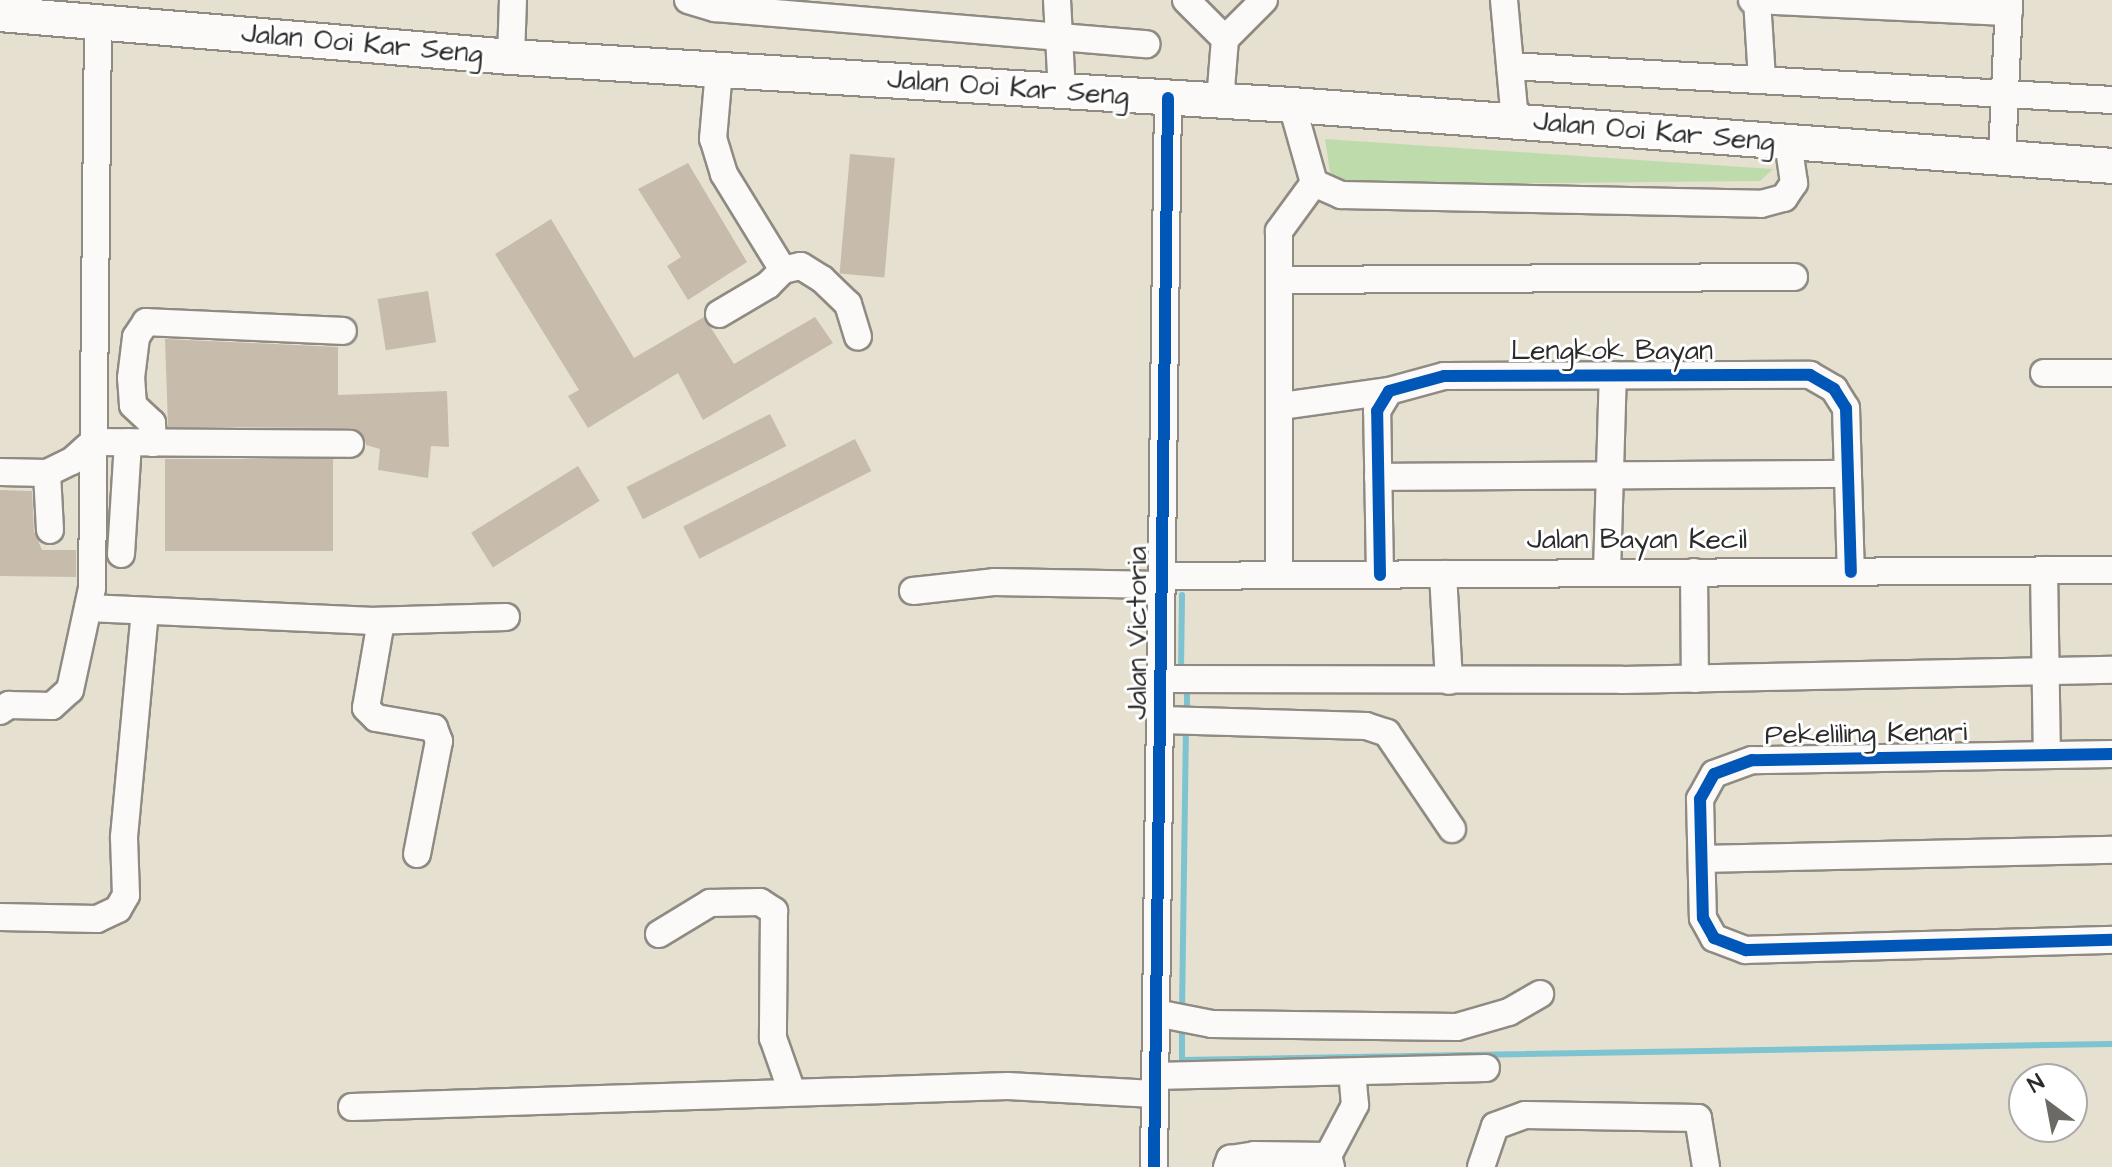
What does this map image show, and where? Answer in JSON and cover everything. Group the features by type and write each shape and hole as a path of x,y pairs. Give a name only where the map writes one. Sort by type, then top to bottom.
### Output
{"main road":[{"name":"Jalan Ooi Kar Seng","path":"0,14 511,57 1292,105 2112,166"}],"street":[{"path":"511,57 513,0"},
{"name":"Jalan Ooi Kar Seng","path":"688,0 715,8 1146,44"},
{"path":"1057,0 1062,91"},
{"path":"1186,0 1225,39"},
{"path":"1220,101 1225,39 1264,0"},
{"path":"1504,0 1515,121"},
{"path":"1762,80 1756,0 2009,6 2002,157"},
{"path":"0,711 9,705 52,706 70,690 88,608 98,21"},
{"path":"1510,66 2112,100"},
{"path":"719,71 713,139 724,174 783,270"},
{"name":"Jalan Victoria","path":"1154,1167 1154,1085 1173,1016 1178,721 1162,679 1168,98"},
{"path":"1292,105 1314,183"},
{"path":"1314,183 1341,195 1761,204 1784,198 1794,183 1788,142"},
{"path":"1279,575 1282,280 1279,231 1314,183"},
{"path":"719,314 768,285 783,270 801,266 822,279 848,304 858,337"},
{"path":"1282,280 1794,277"},
{"path":"121,554 140,442 152,423 133,405 131,378 136,337 146,322 343,331"},
{"path":"2044,373 2112,373"},
{"path":"1607,572 1613,375"},
{"name":"Lengkok Bayan","path":"1281,406 1389,391 1444,376 1810,375 1834,389 1846,408 1851,572"},
{"path":"1380,575 1377,411 1389,391"},
{"path":"0,472 47,473 72,461 93,442 350,444"},
{"path":"47,473 50,530"},
{"path":"1378,477 1610,473 1848,474"},
{"path":"2044,570 2047,754"},
{"name":"Jalan Bayan Kecil","path":"913,591 994,582 1162,581 1279,575 2112,570"},
{"path":"1694,572 1695,679"},
{"path":"1443,574 1449,681"},
{"path":"88,608 381,621 506,617"},
{"path":"0,917 97,919 118,909 126,895 124,837 145,612"},
{"path":"381,621 366,708 376,718 434,728 439,741 417,854"},
{"path":"1162,679 1695,679 2112,670"},
{"path":"1178,721 1366,726 1387,733 1452,829"},
{"name":"Pekeliling Kenari","path":"2112,754 1752,760 1714,774 1700,799 1703,918 1714,938 1746,950 2112,940"},
{"path":"1702,859 2112,850"},
{"path":"659,934 710,903 760,902 774,911 773,1038 792,1092"},
{"path":"1173,1016 1457,1027 1509,1012 1540,994"},
{"path":"352,1107 1008,1086 1154,1085 1486,1068"},
{"path":"1227,1167 1230,1159 1254,1155 1329,1161 1355,1105 1352,1073"},
{"path":"1481,1167 1495,1126 1525,1115 1698,1118 1706,1167"}],"green space":[{"path":"1325,139 1773,169 1760,181 1343,185 1330,172"}],"building":[{"path":"850,154 895,158 884,277 840,274"},
{"path":"688,163 747,262 688,300 667,266 681,257 638,189"},
{"path":"551,219 634,358 704,317 734,364 815,317 833,343 703,420 678,373 588,428 568,396 579,390 495,254"},
{"path":"428,291 436,342 386,350 378,299"},
{"path":"165,339 338,347 338,395 447,391 449,447 431,446 428,478 378,470 380,449 366,445 363,435 351,428 168,427"},
{"path":"770,414 786,446 643,519 627,487"},
{"path":"855,439 871,471 699,559 683,527"},
{"path":"165,459 333,459 333,551 165,551"},
{"path":"578,466 600,501 493,568 471,533"},
{"path":"0,490 32,491 34,531 42,550 76,550 76,577 0,576"}],"waterway":[{"path":"1181,669 1182,595"},
{"path":"1187,688 1187,716"},
{"path":"1182,1012 1186,727"},
{"path":"1182,1023 1182,1060 2112,1044"}],"cycle path":[{"path":"1154,1167 1168,98"},
{"path":"1380,575 1377,411 1389,391 1444,376 1810,375 1834,389 1846,408 1851,572"},
{"path":"2112,754 1752,760 1714,774 1700,799 1703,918 1714,938 1746,950 2112,940"}]}
